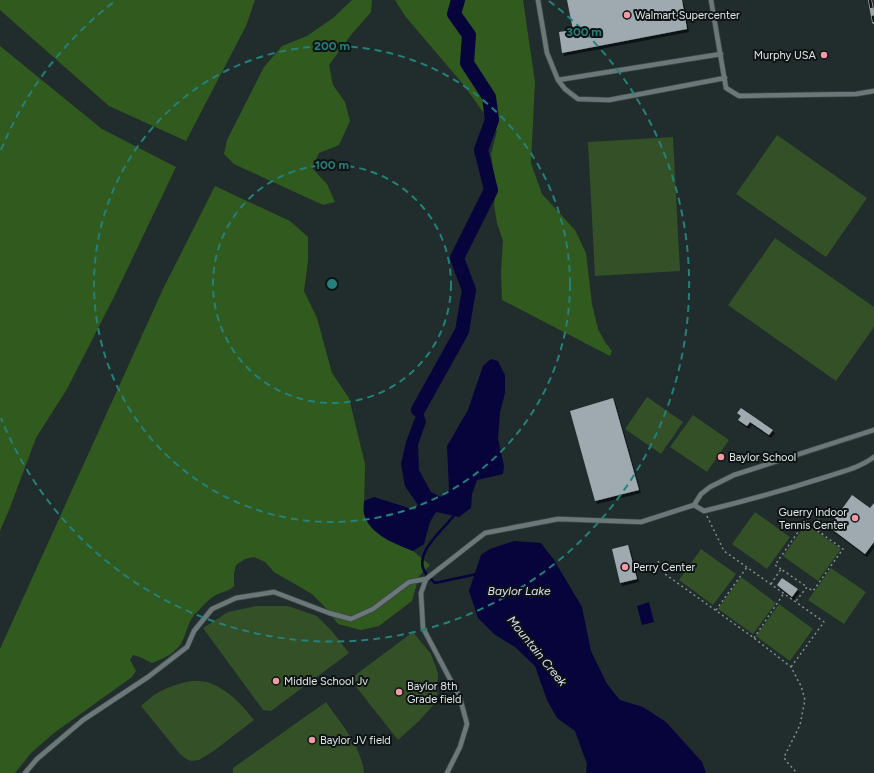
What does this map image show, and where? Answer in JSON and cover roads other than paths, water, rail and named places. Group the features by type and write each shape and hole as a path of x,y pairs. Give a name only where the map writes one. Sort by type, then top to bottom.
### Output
{"lane":[{"path":"538,0 547,53 558,80 565,89 578,100 609,100 725,78"},
{"path":"711,0 726,88 739,96 856,94 874,91"},
{"path":"558,80 721,54"},
{"path":"25,773 37,759 83,720 148,677 187,647 194,631 212,609 236,598 274,592 329,613 351,618 372,609 409,582 426,579 485,533 558,519 641,522 694,505 701,494 710,487 734,475 874,430"},
{"path":"694,505 704,511 812,482 859,466 874,457"},
{"path":"426,579 420,593 423,628 460,698 467,724 460,747 447,773"}],"water":[{"path":"491,359 498,361 505,375 505,393 500,412 498,439 504,466 503,474 477,480 472,494 471,508 459,517 436,512 430,522 424,544 413,551 398,545 377,533 367,521 364,512 364,501 374,497 415,510 418,505 405,486 401,464 406,442 418,410 423,412 426,422 418,445 419,470 431,492 441,497 449,490 447,446 468,410 483,366"},
{"name":"Baylor Lake","path":"514,541 541,543 554,560 582,607 591,651 607,684 620,700 643,707 666,722 702,762 706,773 586,773 587,764 575,731 557,718 547,700 535,666 515,647 494,634 478,618 469,591 481,555 490,549"},
{"path":"649,602 654,622 642,625 637,606"}],"waterway":[{"path":"418,410 462,331 469,290 457,258 491,190 481,150 492,120 489,97 467,63 469,35 454,14 458,0"},
{"name":"Mountain Creek","path":"455,514 437,534 426,550 423,558 423,566 426,574 435,583 477,574"}],"railway":[{"path":"870,0 874,22"}],"place":[{"name":"Walmart Supercenter","path":"627,15"},
{"name":"Murphy USA","path":"824,55"},
{"name":"Baylor School","path":"721,457"},
{"name":"Guerry Indoor Tennis Center","path":"855,518"},
{"name":"Perry Center","path":"625,567"},
{"name":"Middle School Jv","path":"276,681"},
{"name":"Baylor 8th Grade field","path":"399,692"},
{"name":"Baylor JV field","path":"312,740"}]}
